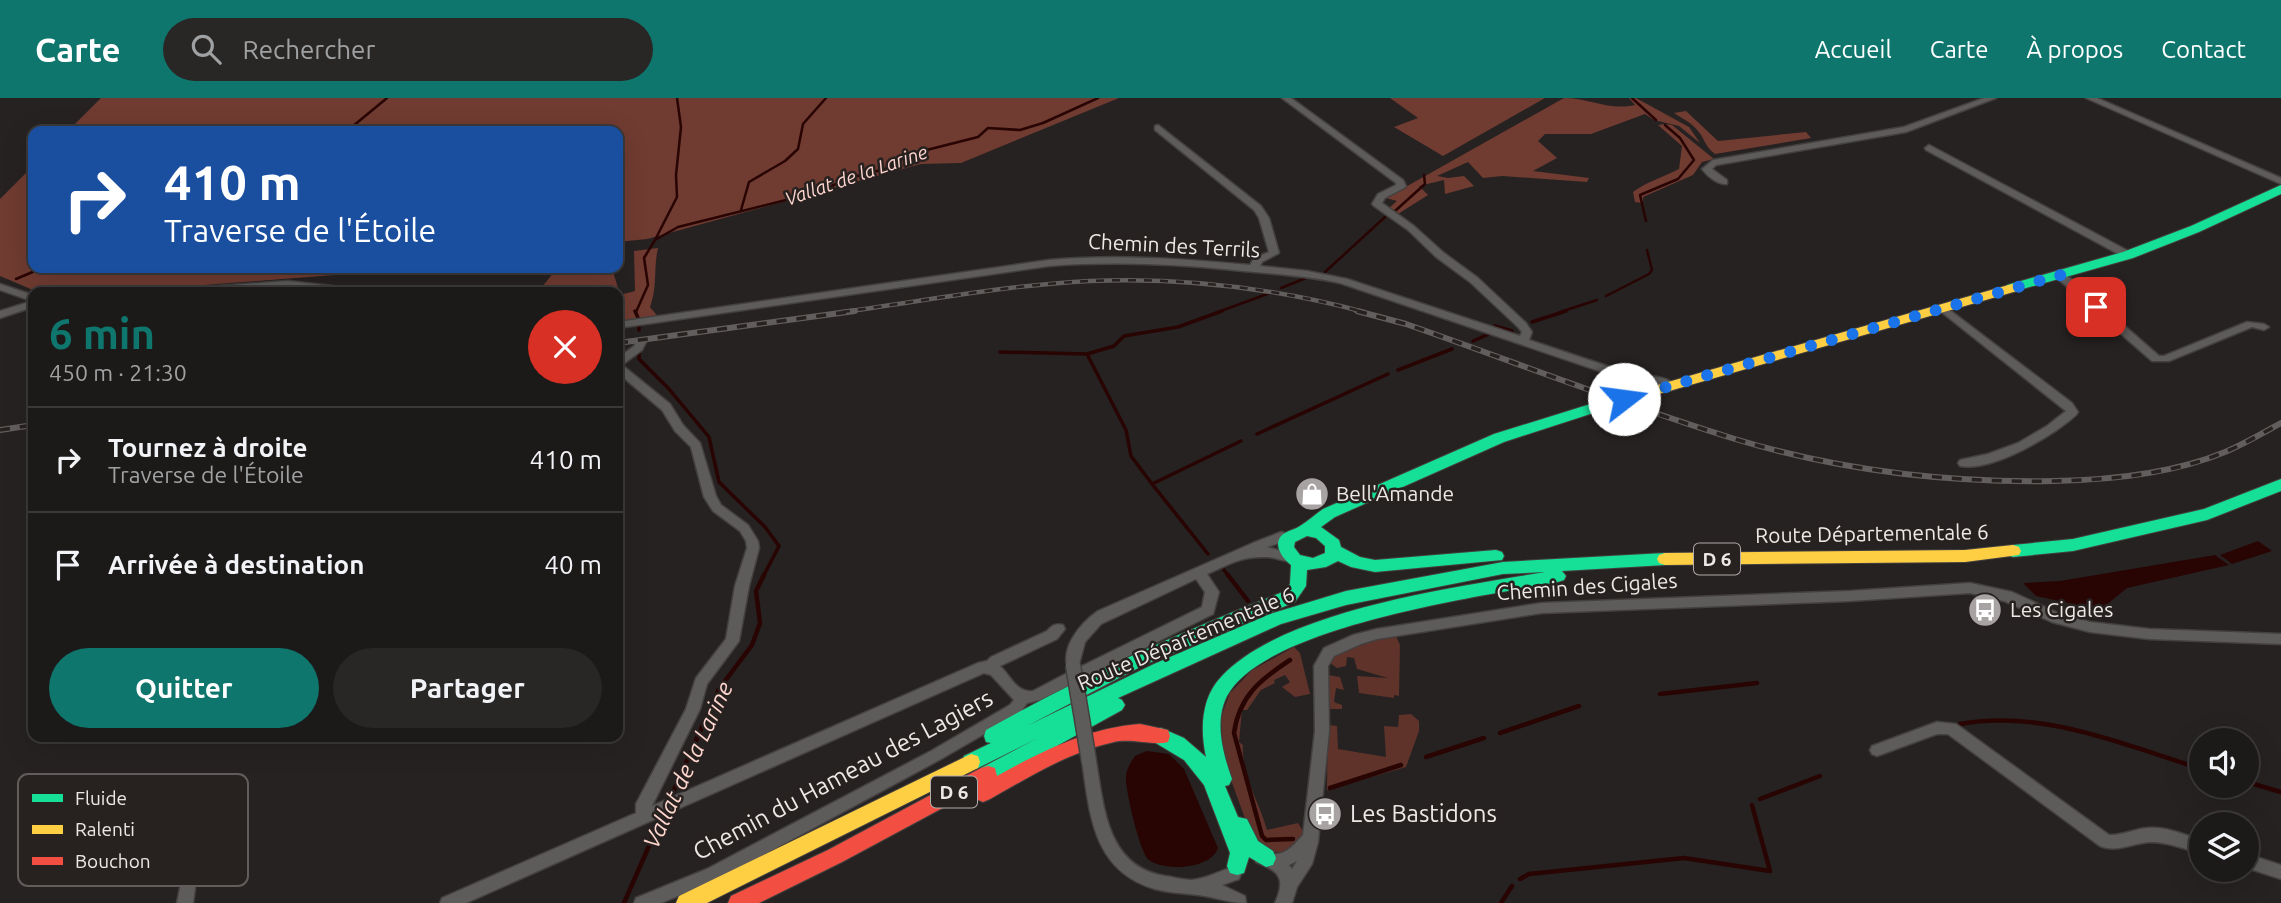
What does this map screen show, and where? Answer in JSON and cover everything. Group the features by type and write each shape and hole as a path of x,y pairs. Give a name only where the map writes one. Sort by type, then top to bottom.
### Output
{"main road":[{"path":"1342,508 1328,523 1326,532 1331,544 1325,563 1312,566 1295,561 1285,550 1288,538 1342,508 1499,438 2128,255 2195,229 2281,189"},
{"name":"Route Départementale 6","path":"686,903 1160,669 1299,612 1388,588 1503,568 1616,560 1965,556 2073,545 2207,514 2281,485"},
{"name":"Route Départementale 6","path":"738,903 835,856 1168,678 1262,638 1365,607 1461,587 1569,573 1972,567 2117,549 2209,527 2281,502"},
{"path":"1306,530 1316,531 1357,563 1392,566 1559,553 1639,553 1745,558"},
{"path":"798,849 1055,699 1191,634 1289,597 1298,586 1295,561"},
{"path":"1270,859 1251,847 1214,762 1210,745 1215,703 1227,681 1247,663 1281,645 1353,620 1422,602 1569,573"},
{"path":"758,903 1066,752 1100,737 1131,730 1145,731 1182,745 1203,765 1237,842 1240,853 1235,870"}],"street":[{"path":"1286,98 1400,182 1401,186 1381,196 1377,204 1411,228 1466,274 1521,325 1527,332 1523,341"},
{"path":"1724,183 1707,169 1713,163 1906,129 1992,98"},
{"path":"2090,98 2281,181"},
{"path":"1158,128 1261,212 1267,236 1275,249 1274,253 1258,260 1254,268"},
{"path":"1928,148 2128,255"},
{"name":"Chemin des Terrils","path":"623,324 1069,261 1157,260 1328,277 1362,286 1664,388"},
{"path":"2060,275 2156,359 2165,359 2251,324 2263,327"},
{"path":"248,287 288,284 314,287"},
{"path":"0,287 28,296"},
{"path":"0,315 28,306"},
{"path":"1943,308 2068,406 2072,412 2043,433 1995,457 1965,463"},
{"path":"623,360 661,320"},
{"path":"623,370 666,407 696,446 710,497 717,508 744,528 754,548 742,586 732,641 701,682 693,709 644,804 644,818"},
{"path":"1240,902 1225,893 1150,881 1113,856 1101,827 1073,665 1077,642 1083,630 1093,622 1272,540 1288,538"},
{"path":"1242,553 1271,552 1295,561"},
{"name":"Chemin du Hameau des Lagiers","path":"448,903 983,667 996,670 1014,694 1023,698 1035,696 1208,610 1212,592 1199,572"},
{"name":"Chemin des Cigales","path":"1289,895 1304,864 1311,828 1322,731 1321,666 1329,652 1377,634 1542,608 1850,596 1970,587 2001,594 2057,618 2090,627 2149,634 2279,641"},
{"name":"Chemin du Hameau des Lagiers","path":"990,667 996,661 1052,635 1058,629"},
{"name":"Chemin du Hameau des Lagiers","path":"642,903 713,874 803,827 1015,709 1023,698"},
{"path":"1877,750 1937,728 1951,728 2105,841 2119,843 2138,836 2157,835 2189,844"},
{"name":"Chemin des Cigales","path":"1188,887 1216,881 1250,858 1286,860 1298,853 1311,828"},
{"path":"1270,859 1283,867 1289,895"},
{"path":"2259,865 2281,872"},
{"path":"1235,870 1232,888 1240,902"}],"shaded area":[{"path":"101,98 1119,98 961,163 921,164 647,239 623,241 623,126 73,126"},
{"path":"1390,98 1545,98 1443,156 1394,127 1418,118"},
{"path":"1564,98 1626,106 1635,105 1629,98 1636,98 1689,127 1700,143 1679,126 1654,120 1645,114 1591,134 1545,134 1538,141 1557,158 1533,171 1589,178 1587,182 1502,176 1483,178 1468,162 1437,176 1464,176 1474,186 1445,194 1444,180 1419,186 1428,195 1398,214 1388,209 1397,201 1386,198"},
{"path":"1686,111 1718,141 1806,132 1811,138 1715,154 1696,128 1674,113"},
{"path":"1658,125 1672,125 1714,159 1702,162 1693,175 1643,197 1643,203 1635,202 1633,192 1679,169 1682,146"},
{"path":"28,171 28,273 359,273 179,287 28,288 0,276 0,199"},
{"path":"658,248 650,307 659,318 627,322 623,319 623,294 635,291 634,251"},
{"path":"553,273 613,273 618,287 542,287"},
{"path":"2258,541 2272,551 2232,564 2220,555"},
{"path":"2215,555 2229,565 2127,588 2100,610 2036,596 2023,583 2060,581"},
{"path":"1396,636 1400,645 1399,696 1394,695 1394,698 1359,693 1357,676 1388,678 1357,669 1354,658 1347,657 1346,666 1337,668 1330,663 1331,655 1352,644"},
{"path":"1294,647 1300,653 1310,694 1295,697 1282,687 1290,682 1285,675 1261,690 1247,710 1242,710 1239,742 1243,745 1245,767 1267,830 1298,823 1304,833 1301,846 1288,852 1269,852 1251,835 1223,758 1221,717 1230,693 1252,670"},
{"path":"1328,675 1340,677 1344,690 1336,688 1334,702 1342,705 1342,709 1330,709 1329,725 1337,726 1338,749 1386,757 1384,726 1398,727 1399,715 1411,714 1419,721 1419,731 1406,767 1327,790"},
{"path":"1147,751 1169,754 1184,769 1218,848 1207,860 1176,867 1157,864 1145,855 1134,820 1126,776 1135,756"}],"waterway":[{"path":"353,126 387,98"},
{"path":"655,240 677,197 676,175 681,127 677,98"},
{"path":"741,210 749,182 785,161 798,149 803,124 826,98"},
{"name":"Vallat de la Larine","path":"655,240 678,227 818,192 850,178 892,167 907,155 978,137 988,128 1020,130 1043,123 1098,98"},
{"path":"1632,98 1656,120"},
{"path":"1646,221 1640,195 1678,179 1694,160 1680,138 1665,125"},
{"path":"1395,211 1425,184 1424,175"},
{"path":"1325,272 1385,217"},
{"name":"Vallat de la Larine","path":"636,312 648,285 644,258 655,240"},
{"path":"1606,296 1649,274 1652,270 1647,250"},
{"path":"16,279 30,273"},
{"path":"1281,288 1306,278"},
{"path":"1218,312 1270,293"},
{"path":"1560,312 1597,300"},
{"name":"Vallat de la Larine","path":"635,311 639,320"},
{"path":"1087,354 1114,346 1124,336 1178,327 1222,311"},
{"path":"1532,322 1566,311"},
{"path":"1495,326 1512,331"},
{"path":"1473,341 1489,334"},
{"path":"1398,370 1452,349"},
{"name":"Vallat de la Larine","path":"639,351 639,359 669,389 709,437 719,482 765,527 779,546 763,577"},
{"path":"1000,352 1087,354"},
{"path":"1087,354 1126,430 1131,456 1152,484"},
{"path":"1257,434 1388,374"},
{"path":"1152,484 1241,441"},
{"path":"1152,484 1208,554"},
{"path":"1224,570 1229,577"},
{"path":"1228,575 1248,601"},
{"name":"Vallat de la Larine","path":"669,801 719,689 752,645 760,623 756,591 763,577"},
{"path":"1290,660 1270,674 1246,699 1234,733 1262,836 1266,840 1293,839"},
{"path":"1660,694 1757,683"},
{"path":"1500,733 1579,706"},
{"path":"1960,724 2022,721 2052,725 2113,740 2189,765"},
{"path":"1426,757 1484,738"},
{"path":"1330,788 1401,765"},
{"path":"1760,799 1820,776"},
{"path":"2259,786 2281,792"},
{"path":"1520,879 1529,874 1684,858 1770,871 1752,805"},
{"name":"Vallat de la Larine","path":"624,903 663,814"},
{"path":"1501,903 1512,886"}],"railway":[{"path":"842,312 1028,286 1125,280 1228,286 1296,296 1364,312"},
{"path":"623,342 855,311"},
{"path":"1357,311 1406,324 1611,398 1735,439 1813,459 1933,477 2014,481 2075,480 2162,471 2225,452 2281,423"},
{"path":"0,430 28,426"}],"traffic: fast":[{"path":"2012,288 2128,255 2195,229 2281,189"},
{"path":"1306,530 1329,513 1464,452 1499,438 1613,402"},
{"path":"2013,551 2073,545 2207,514 2281,485"},
{"path":"1306,530 1321,533 1333,544 1333,556 1313,564 1300,563 1294,559 1286,547 1288,538 1306,530"},
{"path":"1334,551 1357,563 1375,566 1496,556"},
{"path":"971,762 1160,669 1276,619 1346,598 1503,568 1665,559"},
{"path":"993,736 1064,696 1138,660 1289,597 1298,586 1299,563"},
{"path":"1222,779 1212,742 1215,705 1227,682 1253,660 1289,641 1333,624 1431,599 1558,576"},
{"path":"988,774 1116,705"},
{"path":"1161,736 1191,754 1211,779 1240,853 1237,866"},
{"path":"1240,825 1251,847 1266,858"}],"traffic: slow":[{"path":"1624,399 2012,288"},
{"path":"1665,559 1965,556 2013,551"},
{"path":"686,903 971,762"}],"traffic: jam":[{"path":"983,793 1045,759 1093,739 1140,732 1161,736"},
{"path":"738,903 835,856 988,774"}],"place":[{"name":"Bell'Amande","path":"1312,494"},
{"name":"Les Cigales","path":"1985,610"},
{"name":"Les Bastidons","path":"1325,814"}],"route":[{"path":"1624,399 2060,275 2096,307"}]}
